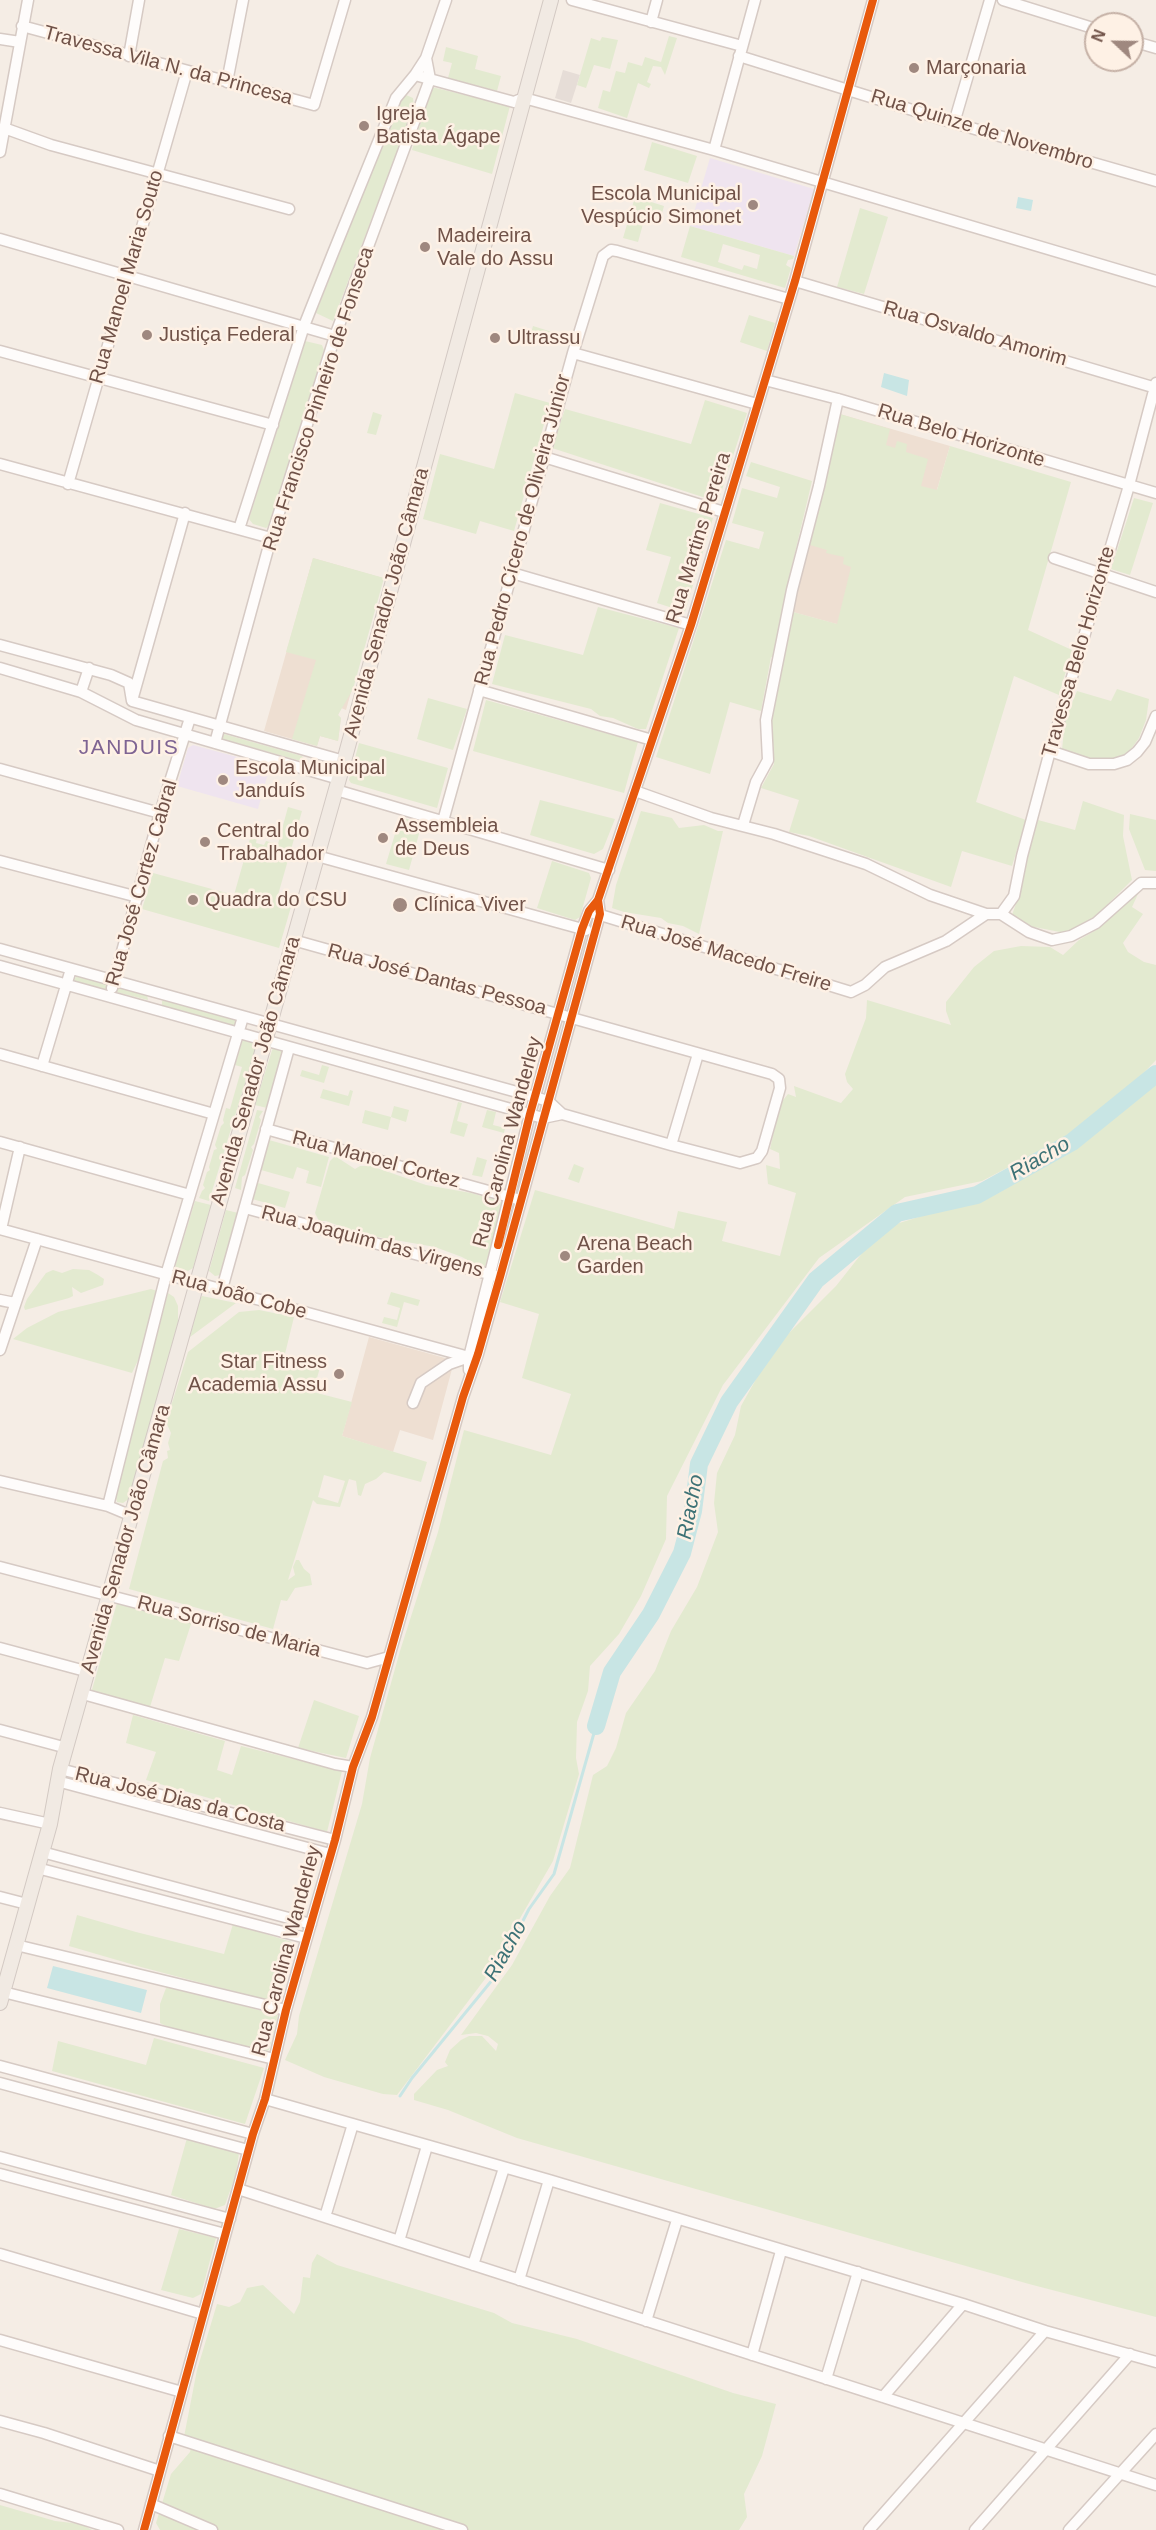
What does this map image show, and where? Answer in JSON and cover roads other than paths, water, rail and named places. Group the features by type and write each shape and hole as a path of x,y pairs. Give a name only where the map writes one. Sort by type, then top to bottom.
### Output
{"main road":[{"name":"Avenida Senador João Câmara","path":"2,1997 4,1973 16,1945 50,1824 59,1775 344,761 551,0"}],"street":[{"path":"0,152 28,0"},
{"path":"129,56 139,0"},
{"path":"227,82 243,0"},
{"name":"Travessa Vila N. da Princesa","path":"22,26 314,105 345,0"},
{"path":"239,529 304,326 396,98 426,58 446,0"},
{"name":"Rua Quinze de Novembro","path":"572,0 651,22 954,123 1156,181"},
{"path":"651,22 657,0"},
{"path":"714,150 755,0"},
{"name":"Rua Martins Pereira","path":"595,913 691,625 795,281 873,0"},
{"path":"954,123 990,0"},
{"path":"1003,0 1084,25"},
{"path":"0,39 20,42"},
{"path":"426,58 430,80"},
{"name":"Rua Manoel Maria Souto","path":"68,484 187,71"},
{"path":"415,75 514,102 524,99 714,150 1156,281"},
{"name":"Rua Francisco Pinheiro de Fonseca","path":"215,743 271,538 335,336 430,80"},
{"path":"4,128 51,145 289,209"},
{"path":"0,239 335,336"},
{"name":"Rua Pedro Cícero de Oliveira Júnior","path":"443,821 599,262 606,253 616,251 789,299"},
{"name":"Rua Osvaldo Amorim","path":"795,281 1156,386"},
{"path":"0,351 273,425"},
{"path":"573,353 757,404"},
{"name":"Rua Belo Horizonte","path":"765,380 838,399 1156,493"},
{"name":"Travessa Belo Horizonte","path":"1001,914 1014,896 1050,751 1156,386"},
{"path":"743,825 756,782 768,760 766,720 792,590 819,486 838,399"},
{"path":"544,457 724,512"},
{"path":"0,464 271,538"},
{"path":"132,700 185,513"},
{"path":"1054,558 1156,592"},
{"path":"512,573 691,625"},
{"path":"0,645 89,668 129,684 132,700"},
{"path":"0,668 81,692 136,720 306,769 337,784 443,821 609,870"},
{"path":"81,692 89,668"},
{"path":"479,690 652,740"},
{"path":"132,700 219,727 344,761"},
{"path":"1050,751 1089,764 1114,764 1127,760 1145,742 1156,716"},
{"name":"Rua José Cortez Cabral","path":"110,997 160,813 190,718"},
{"path":"306,769 310,752"},
{"path":"0,769 160,813"},
{"path":"635,791 711,818 743,825 866,864 930,895 986,914 1001,914 1029,933 1052,940 1071,936 1096,923 1141,883 1156,883"},
{"path":"317,856 595,932"},
{"path":"0,861 138,897"},
{"name":"Rua José Macedo Freire","path":"595,913 851,992 865,985 885,967 946,941 986,914"},
{"name":"Rua Carolina Wanderley","path":"516,1198 530,1114 582,929 595,913"},
{"name":"Rua Carolina Wanderley","path":"144,2530 248,2150 265,2099 286,2010 335,1840 353,1767 372,1717 469,1382 516,1198 543,1118 572,1017 595,932 595,913"},
{"name":"Rua José Dantas Pessoa","path":"293,940 772,1074 779,1079 780,1088 762,1151 757,1158 750,1162 733,1162 671,1145"},
{"path":"0,949 535,1097 548,1101 562,1114 671,1145 698,1054"},
{"path":"0,966 543,1118 562,1114"},
{"path":"42,1066 71,969"},
{"path":"154,1010 159,994"},
{"name":"Avenida Senador João Câmara","path":"108,1506 166,1275 243,1017"},
{"path":"303,1052 307,1035"},
{"name":"Avenida Senador João Câmara","path":"222,1289 289,1048"},
{"path":"0,1054 214,1114"},
{"name":"Rua Manoel Cortez","path":"266,1129 516,1198"},
{"path":"0,1142 190,1195"},
{"path":"0,1229 20,1148"},
{"name":"Rua Joaquim das Virgens","path":"245,1208 495,1276"},
{"name":"Rua João Cobe","path":"0,1229 474,1356"},
{"path":"0,1350 37,1239"},
{"path":"0,1300 15,1303"},
{"path":"412,1403 421,1383 449,1364 474,1356"},
{"path":"0,1480 108,1506 132,1516"},
{"name":"Rua Sorriso de Maria","path":"0,1568 367,1663 389,1657"},
{"path":"0,1648 89,1672"},
{"path":"83,1694 335,1764 353,1767"},
{"path":"0,1730 67,1748"},
{"name":"Rua José Dias da Costa","path":"59,1775 335,1840"},
{"name":"Rua José Dias da Costa","path":"59,1775 330,1854"},
{"path":"0,1813 50,1824"},
{"path":"42,1852 311,1924"},
{"path":"37,1868 306,1938"},
{"path":"0,1897 27,1904"},
{"path":"16,1945 286,2010"},
{"path":"2,1997 274,2059"},
{"path":"0,2066 253,2134"},
{"path":"0,2083 248,2150"},
{"path":"265,2099 549,2180 677,2220 858,2272 1046,2331 1156,2362"},
{"path":"325,2217 353,2124"},
{"path":"399,2241 427,2146"},
{"path":"0,2157 230,2219"},
{"path":"473,2265 504,2168"},
{"path":"0,2174 225,2234"},
{"path":"519,2280 549,2180"},
{"path":"238,2189 1156,2485"},
{"path":"646,2320 677,2220"},
{"path":"752,2355 782,2251"},
{"path":"0,2254 203,2314"},
{"path":"825,2379 858,2272"},
{"path":"883,2397 963,2304"},
{"path":"869,2530 1046,2331"},
{"path":"0,2340 182,2392"},
{"path":"975,2530 1130,2354"},
{"path":"0,2421 160,2471"},
{"path":"1070,2530 1156,2434"},
{"path":"169,2436 462,2530"},
{"path":"0,2494 118,2530"},
{"path":"151,2504 212,2530"}],"water":[{"path":"1018,197 1033,200 1031,211 1016,208"},
{"path":"884,373 909,380 907,396 881,387"},
{"path":"53,1966 147,1990 141,2013 47,1988"}],"waterway":[{"name":"Riacho","path":"596,1726 612,1672 651,1614 682,1553 693,1511 699,1464 729,1402 816,1280 897,1213 977,1195 1072,1142 1156,1074"},
{"name":"Riacho","path":"400,2096 412,2078 493,1979 529,1909 554,1874 596,1726"}],"place":[{"name":"Marçonaria","path":"914,68"},
{"name":"Igreja Batista Ágape","path":"364,126"},
{"name":"Escola Municipal Vespúcio Simonet","path":"753,205"},
{"name":"Madeireira Vale do Assu","path":"425,247"},
{"name":"Justiça Federal","path":"147,335"},
{"name":"Ultrassu","path":"495,338"},
{"name":"Escola Municipal Janduís","path":"223,780"},
{"name":"Assembleia de Deus","path":"383,838"},
{"name":"Central do Trabalhador","path":"205,842"},
{"name":"Quadra do CSU","path":"193,900"},
{"name":"Clínica Viver","path":"400,905"},
{"name":"Arena Beach Garden","path":"565,1256"},
{"name":"Star Fitness Academia Assu","path":"339,1374"}],"district":[{"name":"JANDUIS","path":"129,748"}]}
